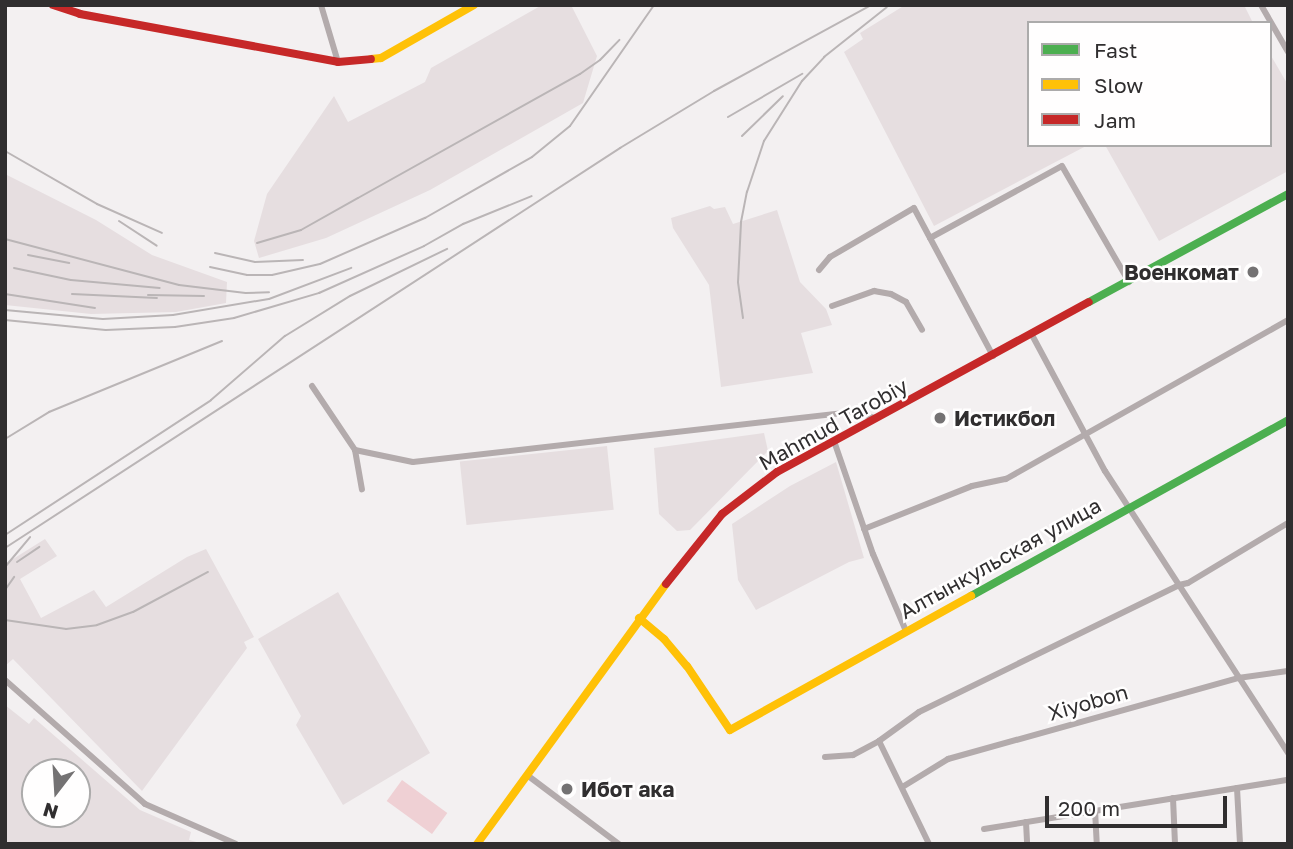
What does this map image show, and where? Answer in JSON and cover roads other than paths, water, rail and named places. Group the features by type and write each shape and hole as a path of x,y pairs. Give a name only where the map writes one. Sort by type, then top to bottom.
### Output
{"street":[{"path":"53,5 80,14 338,62 381,58 474,5"},
{"path":"321,5 338,62"},
{"path":"1261,5 1270,21"},
{"path":"1272,24 1287,51"},
{"path":"930,238 1062,166 1129,282"},
{"name":"Mahmud Tarobiy","path":"477,844 639,618 722,514 777,472 1288,194"},
{"path":"818,270 839,251 914,208 993,356"},
{"path":"832,306 874,291 891,294 906,302 922,330"},
{"path":"864,529 972,486 1006,479 1288,320"},
{"path":"1032,335 1127,507 1230,660 1238,678 1288,753"},
{"path":"312,386 355,450 362,489"},
{"path":"355,450 413,462 855,412 876,418"},
{"name":"Алтынкульская улица","path":"639,618 664,639 687,666 730,730 1002,580 1127,507 1288,420"},
{"path":"834,441 864,529 906,631"},
{"path":"825,757 853,754 879,741 919,712 1178,585 1188,583 1288,523"},
{"name":"Xiyobon","path":"904,786 947,759 1238,678 1288,671"},
{"path":"5,681 145,804 236,844"},
{"path":"879,741 904,786 929,844"},
{"path":"527,775 619,844"},
{"path":"984,829 1288,780"},
{"path":"1237,788 1240,844"},
{"path":"1173,797 1175,844"},
{"path":"1095,810 1097,844"},
{"path":"1026,822 1027,844"}],"railway":[{"path":"210,267 247,275 272,275 320,264 425,218 532,157 570,126 654,5"},
{"path":"5,548 620,148 714,91 871,5"},
{"path":"743,318 738,282 741,222 747,192 764,141 802,81 824,57 887,7"},
{"path":"257,243 301,230 580,74 600,60 619,40"},
{"path":"728,117 802,74"},
{"path":"742,136 783,96"},
{"path":"5,151 97,204 162,233"},
{"path":"5,320 106,330 175,327 234,318 319,293 424,246 463,224 532,196"},
{"path":"119,221 157,246"},
{"path":"5,239 179,285 246,293 269,292"},
{"path":"5,535 211,400 285,336 350,296 447,249"},
{"path":"215,253 255,262 303,260"},
{"path":"28,255 69,263"},
{"path":"14,268 71,280 160,288"},
{"path":"5,310 103,319 173,315 269,299 351,268"},
{"path":"5,294 95,308"},
{"path":"72,294 157,298"},
{"path":"148,295 204,296"},
{"path":"5,439 49,412 222,341"},
{"path":"5,567 30,537"},
{"path":"17,562 39,547"},
{"path":"5,620 66,629 97,625 133,612 208,572"},
{"path":"5,590 14,577"}],"place":[{"name":"Военкомат","path":"1253,272"},
{"name":"Истикбол","path":"940,418"},
{"name":"Ибот ака","path":"567,789"}]}
